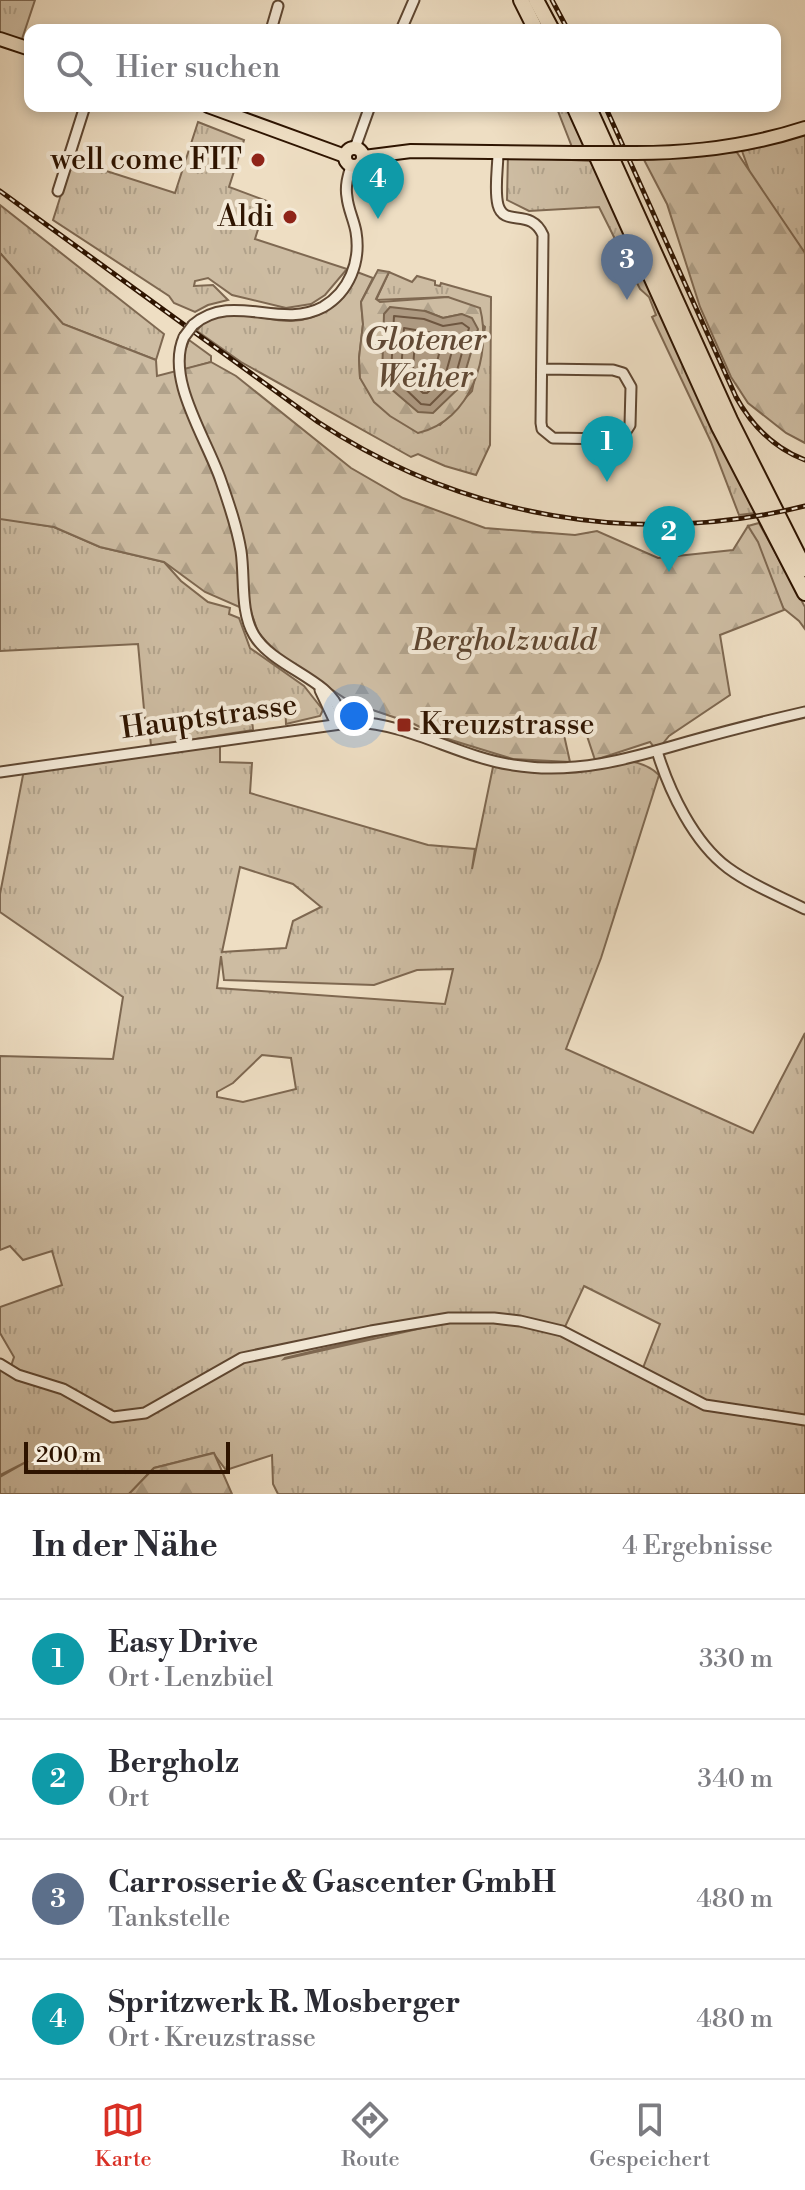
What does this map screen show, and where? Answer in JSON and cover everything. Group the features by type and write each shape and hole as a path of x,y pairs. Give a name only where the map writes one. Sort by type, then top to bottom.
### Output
{"highway":[{"path":"521,0 533,24"},
{"path":"536,0 549,24"},
{"path":"577,112 714,417 805,593"},
{"path":"591,112 730,420 805,569"}],"main road":[{"path":"0,39 24,47"},
{"path":"237,112 354,157 411,151 677,153 725,148 805,128"}],"street":[{"path":"404,24 414,0"},
{"path":"273,24 278,6"},
{"path":"58,191 83,112"},
{"path":"336,724 318,687 269,653 251,628 234,521 213,457 179,376 178,356 184,337 193,325 210,314 226,310 295,316 320,308 334,298 349,279 357,253 356,230 346,195 368,112"},
{"path":"498,152 498,204 502,213 530,219 539,225 543,235 541,426 548,437 613,439 626,434 630,425 631,387 623,373 613,370 542,369"},
{"name":"Hauptstrasse","path":"0,772 336,724 366,723 494,762 564,769 604,764 805,712"},
{"path":"657,751 689,822 711,853 734,872 805,909"},
{"path":"0,1364 18,1375 63,1389 113,1417 145,1413 242,1358 449,1318 494,1318 562,1331 705,1405 805,1420"}],"green space":[{"path":"0,0 35,0 27,24 24,24 21,42 0,34"},
{"path":"558,112 569,112 585,147 572,147"},
{"path":"198,122 244,140 229,187 267,201 255,239 347,269 325,295 311,304 286,308 232,295 208,278 195,281 194,286 213,285 228,300 195,312 174,303 169,296 53,220 72,160 175,193"},
{"path":"805,132 805,254 750,173 742,151"},
{"path":"736,151 805,253 805,443 786,433 748,403 731,377 700,307 667,204 642,156 707,155"},
{"path":"508,152 513,157 591,161 692,384 755,513 739,515 711,442 652,317 656,315 649,297 640,289 599,207 529,211 507,200"},
{"path":"0,205 164,334 156,360 63,324 0,253"},
{"name":"Bergholzwald","path":"0,253 63,324 156,360 157,376 211,362 236,376 351,468 403,498 485,528 575,535 597,531 658,558 733,550 748,526 758,542 784,610 720,635 730,695 669,736 657,751 650,742 595,760 585,730 564,735 570,762 513,759 438,736 414,724 352,703 275,652 258,632 251,612 205,592 164,562 100,547 54,527 0,519"},
{"path":"378,270 389,272 376,299 380,302 448,297 480,308 483,346 480,365 464,401 452,415 418,433 374,402 360,378 361,302","holes":["425,311 443,318 462,314 382,377"]},
{"path":"357,272 373,278 361,302 360,378 440,425 472,391 485,327 448,297 376,300 389,272 412,282 417,276 435,281 435,285 440,286 441,283 491,297 490,445 476,475 418,454 411,457 241,362 197,331 206,321 228,314 291,321 313,317 341,300"},
{"path":"189,340 211,356 211,362 183,370"},
{"path":"0,518 54,527 100,547 164,562 181,581 208,602 230,608 229,614 239,618 250,648 304,686 323,710 320,716 286,724 285,702 251,708 253,730 151,746 149,723 145,720 138,644 0,651"},
{"path":"759,523 805,607 805,629 783,608 748,526"},
{"path":"220,740 220,762 252,763 250,793 428,845 475,849 472,869 494,762 546,768 615,760 646,766 659,775 601,958 566,1049 753,1133 805,1033 805,1494 278,1494 273,1484 272,1455 226,1470 213,1453 154,1468 129,1494 0,1494 0,1477 28,1461 0,1475 0,1360 10,1369 14,1357 0,1333 0,1307 62,1285 52,1251 23,1260 10,1246 0,1250 0,1056 113,1059 123,997 0,912 0,894 24,770","holes":["240,867 293,884 321,907 293,921 286,948 222,952","221,956 224,980 374,985 417,970 453,969 445,1004 217,988","262,1055 291,1058 296,1089 243,1102 217,1097 217,1092 233,1083","584,1286 660,1324 641,1373 563,1331","443,1320 431,1326 285,1358"]},
{"path":"214,1453 232,1494 129,1494 154,1468"}],"water":[{"name":"Glotener Weiher","path":"390,307 425,311 443,318 462,314 472,318 478,329 461,386 433,413 418,412 382,377 384,314"}],"railway":[{"path":"552,0 565,24"},
{"path":"608,112 736,397 765,435 805,460"},
{"path":"0,191 318,422 373,455 431,481 491,501 552,515 615,523 678,524 742,518 805,506"}],"place":[{"name":"well come FIT","path":"258,160"},
{"name":"Aldi","path":"290,217"},
{"name":"Spritzwerk R. Mosberger","path":"378,219"},
{"name":"Carrosserie & Gascenter GmbH","path":"627,300"},
{"name":"Easy Drive","path":"607,482"},
{"name":"Bergholz","path":"669,572"},
{"name":"Kreuzstrasse","path":"404,725"}]}
